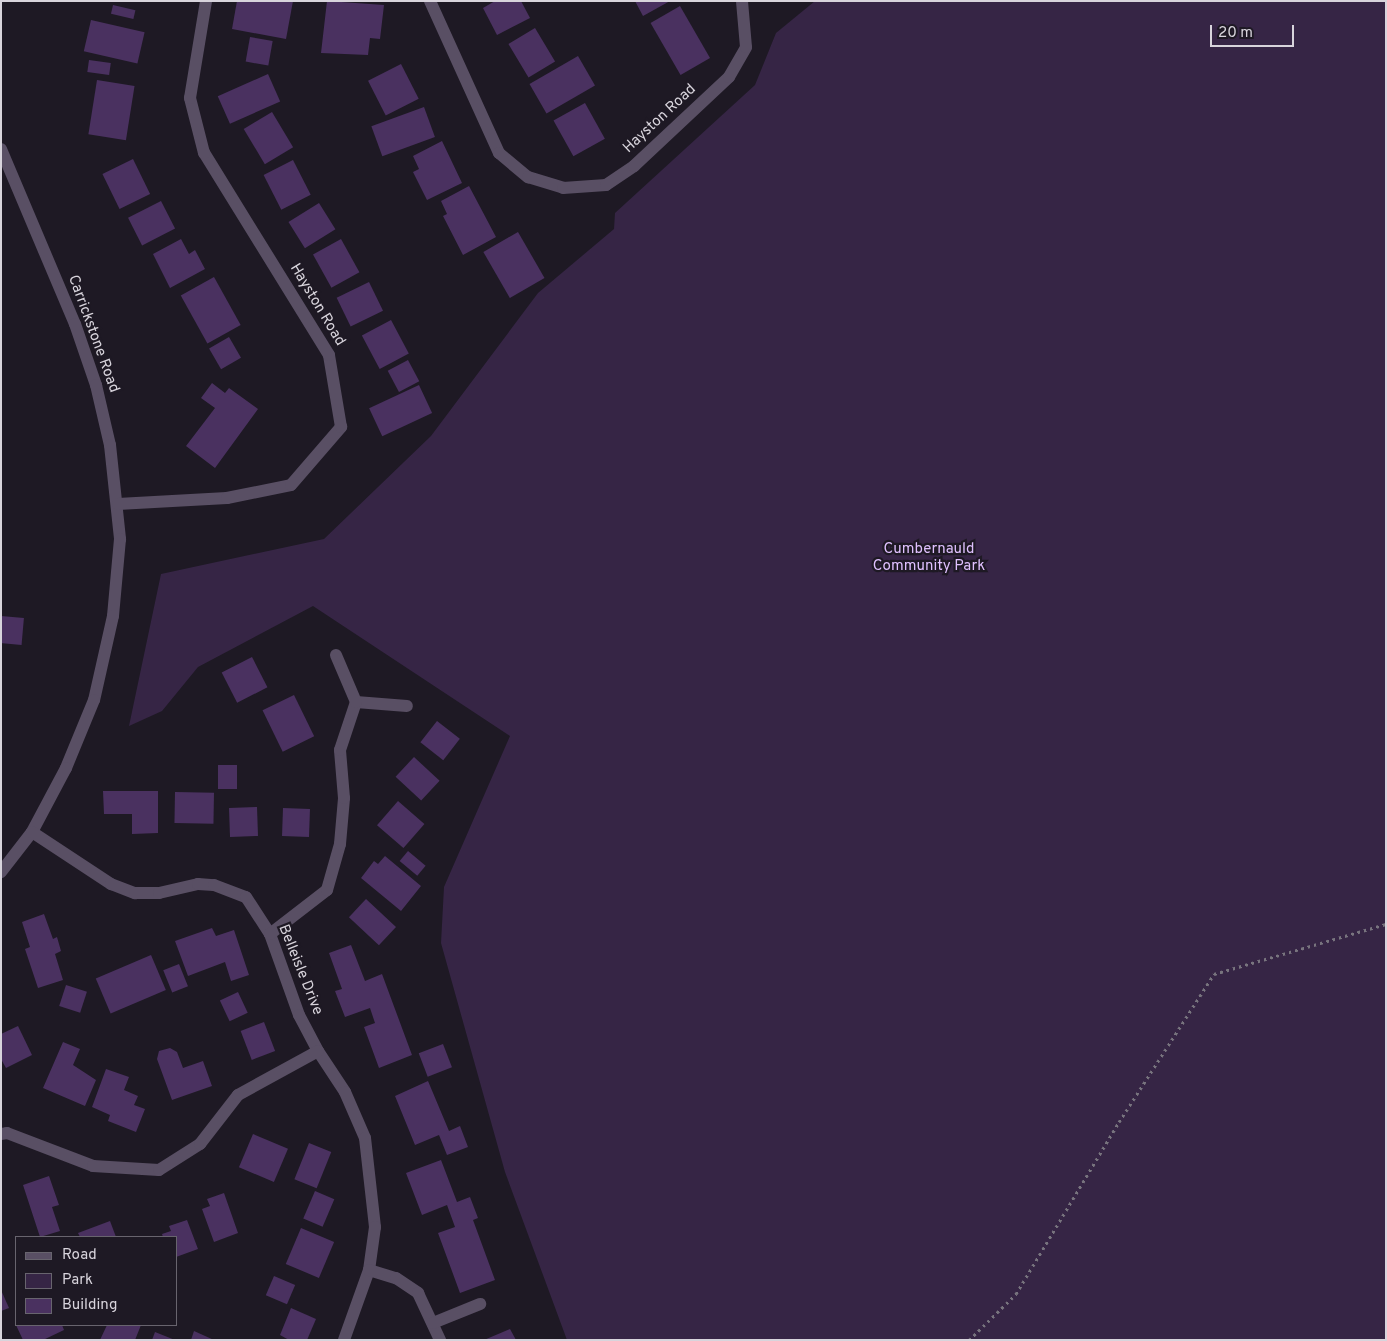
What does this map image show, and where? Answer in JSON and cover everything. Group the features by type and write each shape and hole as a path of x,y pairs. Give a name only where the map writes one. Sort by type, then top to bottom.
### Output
{"street":[{"name":"Hayston Road","path":"118,504 227,498 291,485 342,427 330,355 204,153 190,98 206,1"},
{"name":"Hayston Road","path":"430,1 499,154 528,177 563,188 606,185 634,166 729,78 746,47 742,1"},
{"name":"Carrickstone Road","path":"1,149 75,324 96,385 110,445 118,504 120,539 113,616 94,700 66,768 32,832 1,872"},
{"path":"270,934 327,890 340,844 344,798 340,750 356,702 336,655"},
{"path":"356,702 407,706"},
{"name":"Belleisle Drive","path":"32,832 111,884 135,893 158,893 198,884 214,885 246,898 270,934 299,1015 318,1051 345,1092 365,1138 375,1226 369,1270 344,1340"},
{"path":"1,1134 7,1133 93,1166 159,1170 200,1144 238,1095 318,1051"},
{"path":"369,1270 396,1278 418,1293 434,1323 440,1340"},
{"path":"434,1323 480,1304"}],"path":[{"path":"969,1340 1016,1294 1119,1122 1214,974 1386,924"}],"green space":[{"name":"Cumbernauld Community Park","path":"815,1 1386,1 1386,1340 567,1340 505,1172 441,943 444,887 510,736 313,606 198,667 162,711 129,726 161,574 324,539 431,436 538,293 614,229 615,213 755,85 776,33"}],"building":[{"path":"237,1 293,1 286,39 232,29"},
{"path":"327,1 384,5 380,39 370,38 368,55 321,53"},
{"path":"495,1 521,1 530,18 497,35 483,8"},
{"path":"635,1 670,1 643,16"},
{"path":"113,5 135,10 133,19 111,14"},
{"path":"680,6 710,58 681,75 651,23"},
{"path":"91,20 145,32 137,64 84,51"},
{"path":"535,28 555,61 529,77 508,44"},
{"path":"250,37 273,41 268,66 246,62"},
{"path":"578,56 595,85 547,113 530,84"},
{"path":"89,60 111,63 109,75 87,72"},
{"path":"401,64 419,99 386,116 368,81"},
{"path":"268,74 280,101 230,124 218,96"},
{"path":"97,80 135,86 126,140 88,134"},
{"path":"585,103 605,139 573,156 554,120"},
{"path":"424,107 435,137 382,156 371,126"},
{"path":"272,112 293,147 265,164 244,129"},
{"path":"442,141 462,183 427,200 413,172 419,169 413,156"},
{"path":"133,159 150,194 120,209 102,174"},
{"path":"293,160 311,195 281,210 264,175"},
{"path":"469,186 496,237 463,255 443,216 447,214 441,201"},
{"path":"161,201 175,229 142,245 128,218"},
{"path":"319,203 335,229 305,248 288,222"},
{"path":"518,232 544,278 510,298 483,252"},
{"path":"181,239 189,254 195,250 205,269 170,288 153,254"},
{"path":"341,239 359,272 331,288 313,255"},
{"path":"214,277 241,325 207,344 181,295"},
{"path":"369,282 383,311 351,327 337,298"},
{"path":"391,320 409,354 380,369 362,335"},
{"path":"229,337 241,358 221,369 209,348"},
{"path":"408,360 419,381 399,392 388,371"},
{"path":"212,383 225,393 229,388 258,409 215,468 186,446 215,408 201,398"},
{"path":"419,385 432,413 382,436 369,408"},
{"path":"1,616 24,618 22,645 1,643"},
{"path":"252,657 267,687 237,703 222,672"},
{"path":"294,695 314,736 283,752 263,710"},
{"path":"437,721 460,739 443,760 420,742"},
{"path":"414,757 440,781 421,801 396,777"},
{"path":"218,765 237,765 237,789 218,789"},
{"path":"103,791 158,791 158,833 132,834 132,814 104,814"},
{"path":"175,792 214,793 213,824 174,823"},
{"path":"398,801 424,824 403,848 377,825"},
{"path":"257,807 258,836 230,837 229,808"},
{"path":"283,808 310,809 309,837 282,836"},
{"path":"408,851 426,866 417,876 400,861"},
{"path":"385,856 421,886 401,911 361,878 374,861 378,864"},
{"path":"366,899 396,927 379,945 349,917"},
{"path":"44,914 53,939 57,937 61,951 55,954 63,980 38,988 25,949 30,947 22,922"},
{"path":"212,928 216,936 234,930 249,975 231,981 225,962 188,976 175,941"},
{"path":"351,945 365,981 382,974 412,1055 379,1068 364,1027 375,1023 370,1008 345,1017 335,991 342,989 329,953"},
{"path":"151,955 166,990 111,1013 96,978"},
{"path":"179,964 188,986 172,993 163,970"},
{"path":"66,985 87,992 80,1013 59,1006"},
{"path":"238,992 248,1013 230,1021 220,1000"},
{"path":"264,1022 275,1051 252,1060 241,1031"},
{"path":"18,1026 32,1055 6,1068 1,1059 1,1034"},
{"path":"63,1042 80,1049 73,1065 96,1080 85,1106 43,1088"},
{"path":"443,1044 452,1067 428,1077 419,1053"},
{"path":"170,1048 177,1052 183,1068 203,1061 212,1086 172,1100 157,1059 159,1051"},
{"path":"106,1069 129,1077 124,1090 138,1096 134,1105 145,1109 136,1132 108,1121 110,1115 92,1107"},
{"path":"428,1081 449,1131 460,1126 468,1147 447,1155 439,1135 415,1145 395,1096"},
{"path":"253,1134 288,1149 274,1182 239,1167"},
{"path":"309,1143 331,1152 317,1188 294,1179"},
{"path":"441,1160 457,1202 470,1197 478,1218 473,1220 495,1280 460,1293 438,1233 455,1227 447,1205 422,1215 406,1173"},
{"path":"49,1176 59,1205 52,1207 60,1231 40,1236 23,1185"},
{"path":"315,1191 334,1199 323,1227 303,1219"},
{"path":"224,1193 238,1233 214,1242 202,1209 210,1206 207,1199"},
{"path":"187,1220 198,1249 178,1256 178,1236 163,1236 162,1234 171,1231 169,1226"},
{"path":"110,1221 116,1236 80,1236 78,1233"},
{"path":"301,1228 334,1242 319,1278 286,1264"},
{"path":"274,1276 295,1285 287,1304 266,1295"},
{"path":"1,1290 9,1308 1,1311"},
{"path":"291,1308 316,1319 307,1340 289,1340 280,1335"},
{"path":"16,1326 62,1326 64,1330 43,1340 23,1340"},
{"path":"107,1326 141,1326 135,1340 100,1340"},
{"path":"510,1329 516,1340 484,1340"},
{"path":"194,1331 214,1340 191,1340"},
{"path":"155,1332 175,1340 152,1340"}]}
